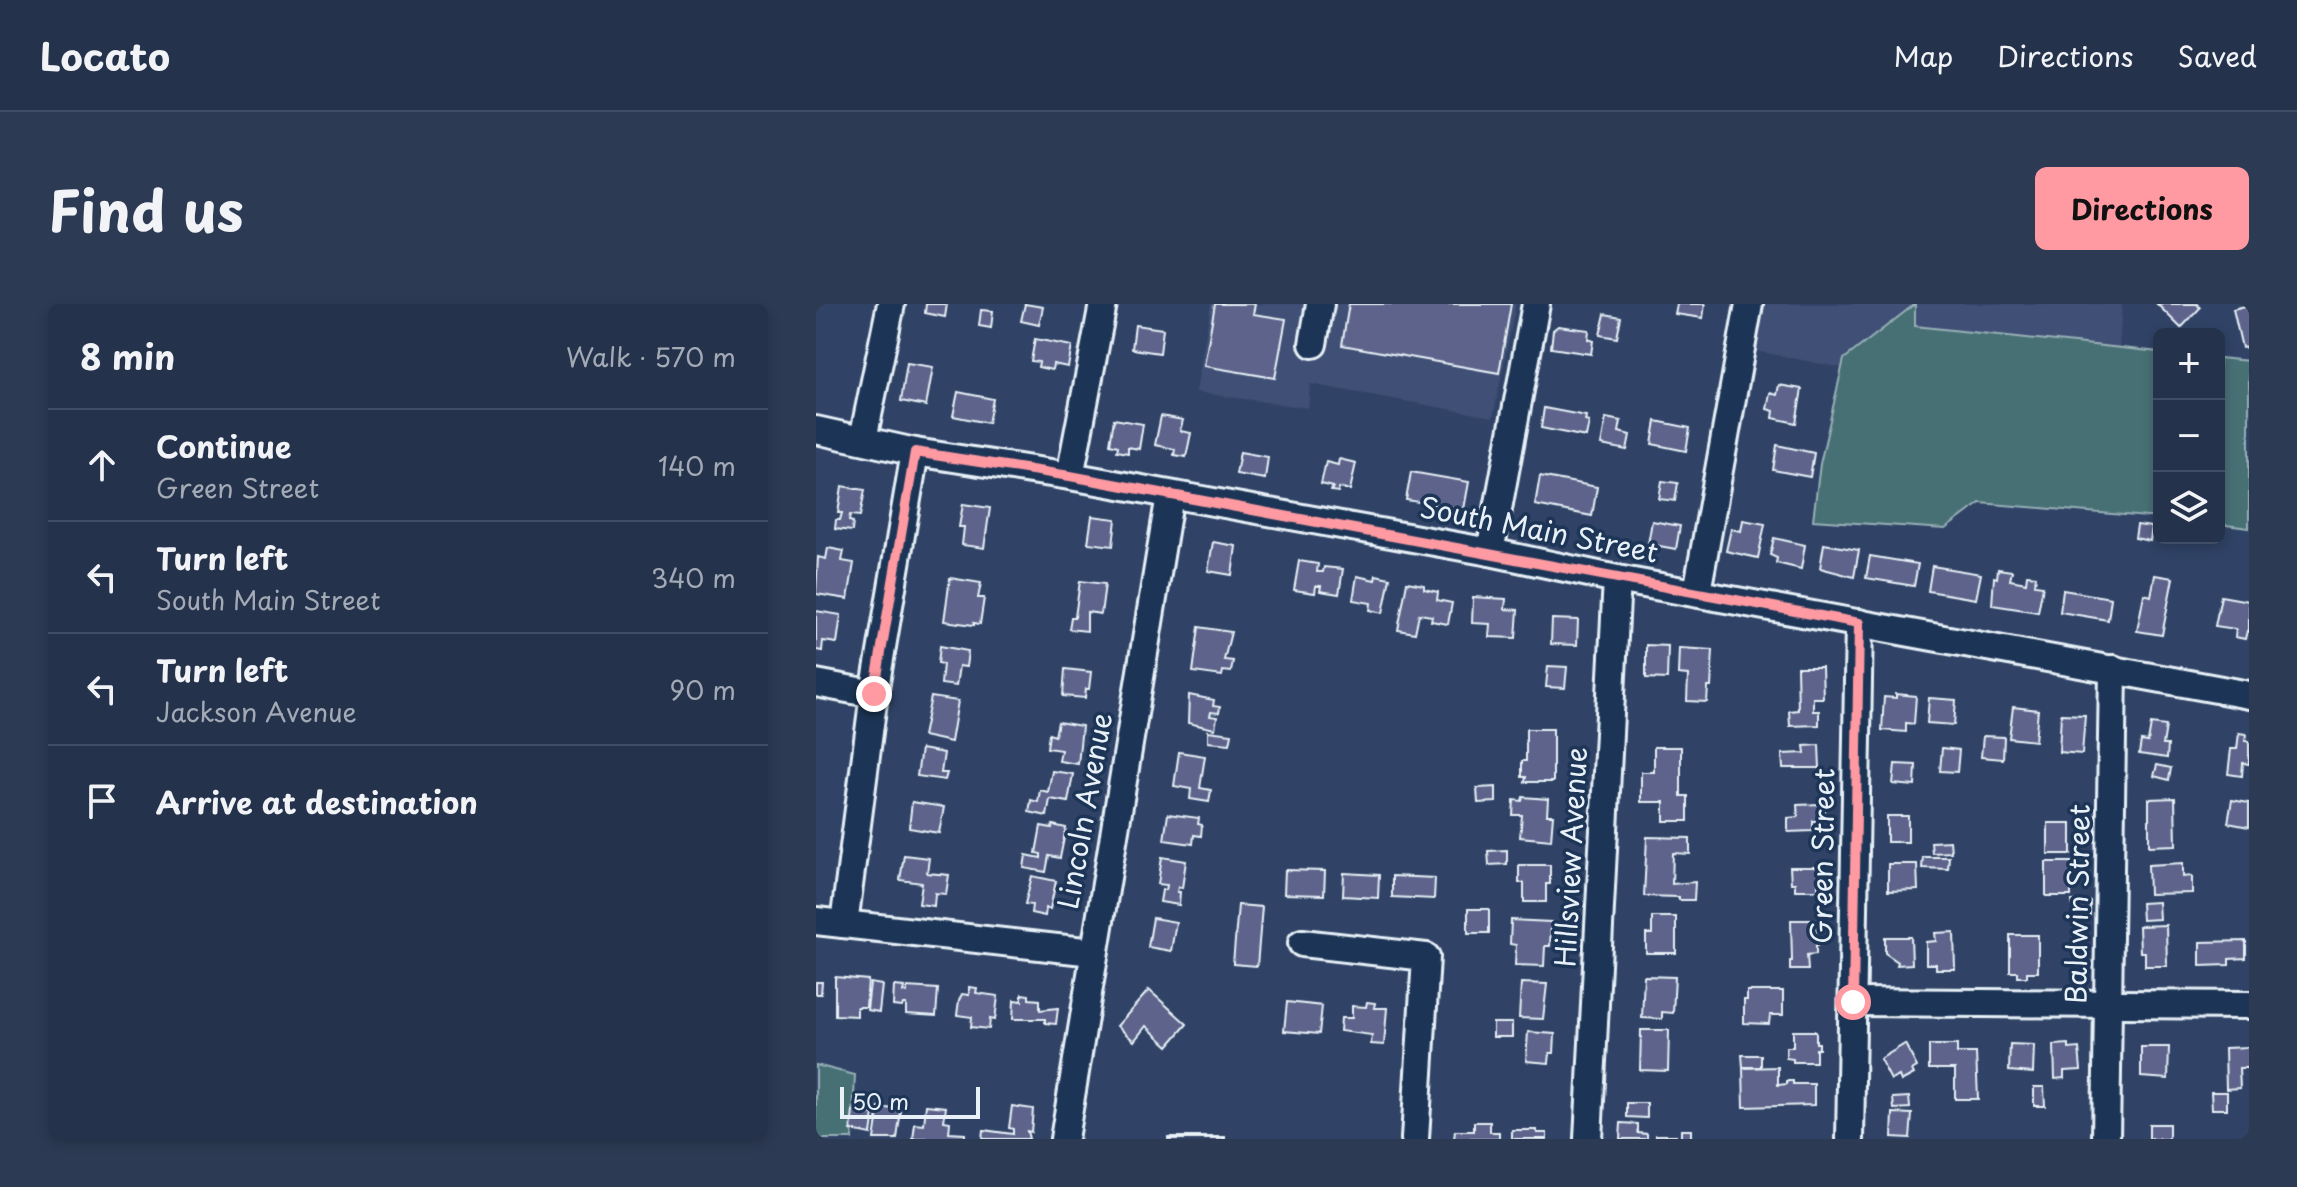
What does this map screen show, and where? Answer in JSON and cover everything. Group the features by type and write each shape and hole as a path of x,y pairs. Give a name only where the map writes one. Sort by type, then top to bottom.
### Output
{"street":[{"path":"863,439 891,304"},
{"path":"1070,476 1103,304"},
{"path":"1313,344 1320,304"},
{"path":"1490,552 1536,304"},
{"path":"1697,592 1749,304"},
{"name":"South Main Street","path":"816,430 915,452 1070,476 1490,552 1617,579 2249,695"},
{"path":"844,924 874,694 915,452"},
{"name":"Lincoln Avenue","path":"1064,1139 1170,495"},
{"name":"Hillsview Avenue","path":"1588,1139 1617,579"},
{"name":"Green Street","path":"1850,1139 1859,623"},
{"name":"Baldwin Street","path":"2106,1139 2113,669"},
{"path":"816,683 874,694"},
{"path":"816,921 1093,952"},
{"path":"1302,943 1426,957 1415,1139"},
{"path":"1853,1002 2249,1005"}],"shaded area":[{"path":"1211,304 1516,304 1493,417 1310,384 1308,408 1196,392"},
{"path":"1764,304 2122,304 2119,348 1914,326 1914,305 1844,358 1842,368 1756,351"}],"green space":[{"path":"1915,304 1915,326 2153,351 2153,517 1980,503 1945,529 1813,520 1820,464 1844,359"},
{"path":"2225,359 2249,361 2249,528 2225,525"},
{"path":"816,1065 855,1075 852,1139 816,1139"}],"building":[{"path":"926,304 947,304 945,317 925,313"},
{"path":"1025,304 1043,307 1039,325 1021,321"},
{"path":"1215,304 1255,304 1253,314 1286,319 1275,378 1204,366"},
{"path":"1349,304 1511,304 1499,373 1342,345"},
{"path":"1677,304 1705,304 1703,318 1675,314"},
{"path":"2157,304 2197,304 2200,308 2181,328"},
{"path":"2249,305 2249,347 2242,348 2233,309"},
{"path":"981,310 993,311 991,328 979,326"},
{"path":"1605,314 1621,317 1617,338 1600,335"},
{"path":"1135,325 1163,329 1160,353 1132,349"},
{"path":"1558,326 1589,330 1588,339 1593,341 1591,354 1551,348 1553,330"},
{"path":"1035,339 1072,346 1068,367 1053,364 1052,370 1038,367 1039,362 1031,361"},
{"path":"907,363 933,367 926,406 901,401"},
{"path":"1779,385 1802,389 1796,423 1773,418 1774,411 1767,409 1770,393 1777,395"},
{"path":"958,392 993,399 988,423 953,416"},
{"path":"1544,408 1586,416 1585,421 1589,422 1586,437 1541,428"},
{"path":"1161,416 1183,420 1180,431 1191,433 1186,457 1174,455 1175,449 1155,445"},
{"path":"1606,418 1621,421 1619,432 1630,435 1627,450 1601,445"},
{"path":"1114,419 1143,424 1139,449 1128,447 1128,453 1117,451 1118,446 1110,444"},
{"path":"1656,421 1690,428 1686,451 1652,444"},
{"path":"1777,445 1814,453 1810,477 1773,470"},
{"path":"1240,452 1268,457 1265,479 1236,474"},
{"path":"1339,459 1356,463 1350,490 1339,488 1338,492 1321,484 1326,462 1338,465"},
{"path":"1411,472 1469,482 1464,509 1406,500"},
{"path":"1540,476 1597,487 1592,516 1535,505"},
{"path":"1662,481 1678,483 1675,501 1659,499"},
{"path":"842,486 865,490 860,516 850,515 852,531 835,529 836,520 840,520 842,513 838,513"},
{"path":"963,504 990,508 984,548 962,545 964,527 959,527"},
{"path":"1092,516 1116,519 1113,546 1088,543"},
{"path":"1743,520 1765,524 1758,558 1726,551 1731,529 1741,531"},
{"path":"1652,521 1680,526 1676,549 1648,544"},
{"path":"2137,525 2152,527 2150,541 2135,538"},
{"path":"1774,538 1805,545 1801,569 1776,563 1777,558 1770,555"},
{"path":"1213,542 1236,546 1232,575 1208,571"},
{"path":"1824,544 1859,550 1854,577 1820,568"},
{"path":"828,548 844,551 842,561 854,563 848,599 816,594 818,557 826,559"},
{"path":"1870,556 1918,564 1914,586 1866,578"},
{"path":"1299,561 1318,564 1317,572 1323,572 1324,567 1343,569 1339,594 1320,591 1321,586 1316,586 1315,593 1294,590"},
{"path":"1932,566 1981,574 1976,599 1928,591"},
{"path":"1998,569 2012,571 2010,580 2026,583 2027,575 2036,576 2035,585 2043,586 2038,612 1992,605 1994,577 1997,578"},
{"path":"1376,575 1390,578 1383,613 1370,610 1371,603 1353,600 1357,576 1375,580"},
{"path":"2155,575 2173,578 2162,635 2137,631 2144,594 2151,596"},
{"path":"950,578 981,583 978,598 984,598 980,624 944,621"},
{"path":"1080,581 1105,584 1101,614 1087,612 1087,631 1069,629 1071,617 1075,617"},
{"path":"1407,582 1424,585 1424,589 1438,592 1437,600 1452,603 1448,624 1431,621 1432,616 1419,614 1415,633 1398,630"},
{"path":"2063,590 2111,598 2108,620 2060,612"},
{"path":"2221,596 2249,601 2249,632 2245,639 2235,637 2236,629 2215,626"},
{"path":"1473,597 1506,599 1505,609 1518,610 1516,638 1489,637 1490,624 1472,623"},
{"path":"816,611 841,615 837,643 823,641 822,651 816,650"},
{"path":"1552,619 1578,620 1577,645 1551,644"},
{"path":"1199,627 1231,632 1224,660 1233,661 1231,672 1223,671 1222,676 1193,672"},
{"path":"1646,645 1668,646 1667,679 1646,678"},
{"path":"940,646 968,651 966,667 959,666 956,686 941,684 943,664 938,663"},
{"path":"1679,648 1713,650 1707,702 1687,701 1688,675 1678,674"},
{"path":"1548,666 1567,667 1565,688 1546,687"},
{"path":"1797,667 1822,667 1823,698 1813,698 1813,711 1819,711 1819,725 1790,726 1789,711 1798,710"},
{"path":"1065,669 1091,672 1085,698 1063,696"},
{"path":"1896,694 1916,696 1914,724 1906,723 1906,732 1882,730 1884,697 1896,698"},
{"path":"1189,695 1214,700 1213,706 1220,707 1219,713 1211,712 1210,716 1217,717 1215,729 1188,723"},
{"path":"931,697 958,701 951,742 923,736"},
{"path":"1929,698 1956,700 1954,725 1927,723"},
{"path":"2013,707 2038,710 2035,741 2009,738"},
{"path":"2061,714 2085,715 2082,754 2059,752"},
{"path":"1058,722 1082,726 1078,764 1059,761 1061,750 1047,748 1049,734 1055,736"},
{"path":"2151,724 2166,726 2163,745 2168,745 2167,758 2139,754 2141,741 2148,742"},
{"path":"1526,729 1553,729 1553,782 1525,782 1526,777 1522,777 1522,761 1526,761"},
{"path":"1208,731 1232,734 1230,744 1208,742"},
{"path":"2239,733 2246,734 2245,741 2249,741 2249,764 2243,763 2242,776 2228,774 2231,749 2237,749"},
{"path":"1983,736 2004,737 2003,759 1981,757"},
{"path":"1819,745 1820,768 1783,768 1782,754 1805,753 1804,746"},
{"path":"1654,747 1681,747 1681,796 1688,796 1688,821 1664,821 1664,802 1641,802 1641,772 1654,772"},
{"path":"1942,748 1959,750 1957,772 1940,771"},
{"path":"921,749 944,753 941,773 947,773 945,780 917,776"},
{"path":"1179,752 1205,756 1200,788 1211,790 1209,802 1190,799 1191,789 1174,786"},
{"path":"1895,764 1916,765 1915,786 1893,784"},
{"path":"2157,765 2171,768 2169,780 2154,776"},
{"path":"1052,771 1073,774 1068,802 1050,799 1047,816 1029,812 1031,800 1038,802 1040,790 1048,792"},
{"path":"1496,787 1496,802 1478,803 1477,788"},
{"path":"1523,797 1548,799 1547,815 1553,815 1551,840 1520,837 1522,815 1513,815 1514,800 1522,801"},
{"path":"2175,798 2176,845 2149,846 2149,799"},
{"path":"2232,800 2249,803 2249,827 2228,823"},
{"path":"912,802 944,807 939,833 909,828"},
{"path":"1797,805 1825,806 1825,815 1820,815 1820,821 1813,821 1813,831 1788,832 1788,818 1798,817"},
{"path":"1168,814 1199,818 1201,836 1194,835 1193,844 1164,840"},
{"path":"1887,816 1908,816 1908,842 1887,842"},
{"path":"2048,823 2071,823 2071,854 2048,854"},
{"path":"1053,825 1066,828 1060,858 1049,856 1046,872 1024,868 1026,855 1041,858 1041,854 1036,853 1041,826 1052,828"},
{"path":"1647,837 1690,838 1690,854 1673,853 1672,884 1695,882 1694,900 1644,896"},
{"path":"1950,841 1951,852 1932,853 1931,842"},
{"path":"1507,850 1507,864 1489,865 1488,851"},
{"path":"904,855 929,858 927,873 949,875 946,894 935,893 934,906 919,904 922,883 900,880"},
{"path":"1162,857 1186,861 1182,888 1178,887 1177,892 1180,892 1179,905 1160,902 1162,890 1166,890 1167,885 1158,884"},
{"path":"1923,857 1949,857 1948,869 1922,868"},
{"path":"2046,862 2071,862 2071,896 2046,896"},
{"path":"2183,863 2183,877 2192,876 2192,893 2149,894 2148,865"},
{"path":"1888,864 1917,864 1918,890 1888,891"},
{"path":"1519,865 1550,865 1546,902 1524,902 1524,883 1519,883"},
{"path":"1790,867 1818,867 1818,890 1795,890 1795,883 1791,883"},
{"path":"1285,870 1325,871 1324,895 1284,894"},
{"path":"1344,873 1379,875 1378,898 1343,896"},
{"path":"1032,876 1056,881 1050,909 1046,908 1045,916 1031,913 1032,905 1025,904"},
{"path":"1392,876 1435,878 1434,899 1392,897"},
{"path":"2072,901 2090,901 2090,915 2074,914"},
{"path":"2158,902 2159,919 2142,920 2141,903"},
{"path":"1238,905 1262,907 1257,966 1233,964"},
{"path":"1468,909 1489,909 1489,933 1468,933"},
{"path":"1652,917 1676,917 1676,953 1646,953 1646,934 1652,934"},
{"path":"1153,918 1176,922 1171,951 1148,947"},
{"path":"1511,920 1551,922 1550,946 1545,946 1544,966 1515,965 1516,945 1510,944"},
{"path":"1791,920 1815,920 1816,935 1821,945 1816,945 1816,954 1807,955 1808,970 1790,970"},
{"path":"2166,925 2167,966 2145,966 2145,952 2140,952 2139,926"},
{"path":"1954,932 1955,969 1936,969 1936,964 1926,964 1926,942 1936,941 1935,933"},
{"path":"2010,935 2038,935 2038,972 2027,972 2027,977 2018,977 2018,972 2010,972"},
{"path":"1885,937 1911,937 1912,964 1897,965 1898,962 1885,953"},
{"path":"2246,941 2246,958 2229,959 2229,965 2200,966 2200,942"},
{"path":"1644,976 1675,977 1673,1013 1662,1012 1662,1019 1642,1018"},
{"path":"835,977 868,980 866,1007 857,1007 857,1016 835,1015"},
{"path":"816,982 822,982 821,994 816,994"},
{"path":"870,983 882,985 879,1012 867,1010"},
{"path":"1521,983 1547,984 1543,1019 1519,1018"},
{"path":"894,986 904,987 903,992 907,993 907,987 938,989 936,1016 906,1014 906,1004 893,1006"},
{"path":"969,987 977,988 976,993 998,996 995,1020 990,1019 989,1029 971,1027 972,1017 957,1015 959,1000 962,994 969,995"},
{"path":"1149,990 1187,1024 1168,1046 1146,1026 1134,1041 1117,1026"},
{"path":"1747,991 1783,991 1783,1015 1770,1015 1769,1024 1744,1023"},
{"path":"1022,994 1029,995 1029,999 1040,1000 1040,1010 1058,1008 1056,1024 1045,1023 1045,1019 1013,1019 1014,1000 1022,1001"},
{"path":"1287,1002 1322,1006 1319,1034 1284,1031"},
{"path":"1367,1002 1375,1003 1374,1008 1387,1008 1384,1045 1371,1044 1372,1035 1340,1031 1341,1018 1352,1018 1352,1006 1366,1007"},
{"path":"1493,1023 1512,1023 1512,1037 1493,1037"},
{"path":"1641,1030 1669,1030 1668,1071 1640,1070"},
{"path":"1793,1031 1816,1031 1819,1049 1816,1049 1816,1062 1793,1062 1793,1059 1786,1058 1786,1047 1793,1047"},
{"path":"1528,1032 1555,1034 1554,1053 1550,1053 1549,1063 1526,1061"},
{"path":"1905,1044 1917,1067 1912,1070 1914,1074 1901,1081 1899,1076 1891,1080 1880,1059"},
{"path":"2010,1044 2034,1045 2033,1073 2009,1071"},
{"path":"2069,1044 2069,1049 2079,1048 2081,1070 2064,1071 2064,1078 2055,1079 2054,1045"},
{"path":"1929,1045 1957,1045 1957,1053 1976,1053 1978,1099 1955,1099 1955,1069 1929,1069"},
{"path":"2141,1047 2169,1047 2168,1079 2141,1077"},
{"path":"2249,1047 2249,1068 2239,1068 2240,1088 2226,1089 2225,1048"},
{"path":"1742,1055 1761,1055 1761,1067 1743,1067"},
{"path":"1778,1067 1778,1085 1787,1084 1787,1081 1814,1084 1814,1105 1744,1107 1743,1068"},
{"path":"2034,1087 2044,1087 2045,1106 2034,1106"},
{"path":"2211,1092 2227,1092 2227,1109 2212,1109"},
{"path":"1909,1097 1910,1108 1894,1109 1893,1098"},
{"path":"1627,1103 1647,1103 1647,1118 1627,1117"},
{"path":"926,1105 946,1107 944,1121 950,1122 949,1133 965,1134 965,1139 913,1139 915,1124 924,1125"},
{"path":"1012,1106 1033,1109 1031,1132 1027,1131 1029,1139 982,1139 983,1130 1013,1134 1013,1129 1009,1128"},
{"path":"879,1107 901,1110 897,1139 874,1139"},
{"path":"853,1111 874,1114 871,1134 851,1130"},
{"path":"1893,1113 1912,1114 1910,1138 1892,1137"},
{"path":"1474,1122 1490,1122 1490,1132 1499,1132 1499,1139 1454,1139 1455,1131 1474,1131"},
{"path":"1621,1123 1638,1124 1638,1133 1647,1134 1647,1139 1620,1139"},
{"path":"2149,1124 2169,1124 2169,1139 2149,1139"},
{"path":"1512,1130 1537,1130 1537,1133 1547,1133 1547,1139 1512,1139"},
{"path":"1681,1130 1691,1130 1691,1139 1681,1139"},
{"path":"1656,1135 1676,1135 1676,1139 1656,1139"},
{"path":"1225,1137 1225,1139 1168,1139"}],"route":[{"path":"874,694 915,452 1070,476 1490,552 1617,579 1859,623 1853,1002"}]}
